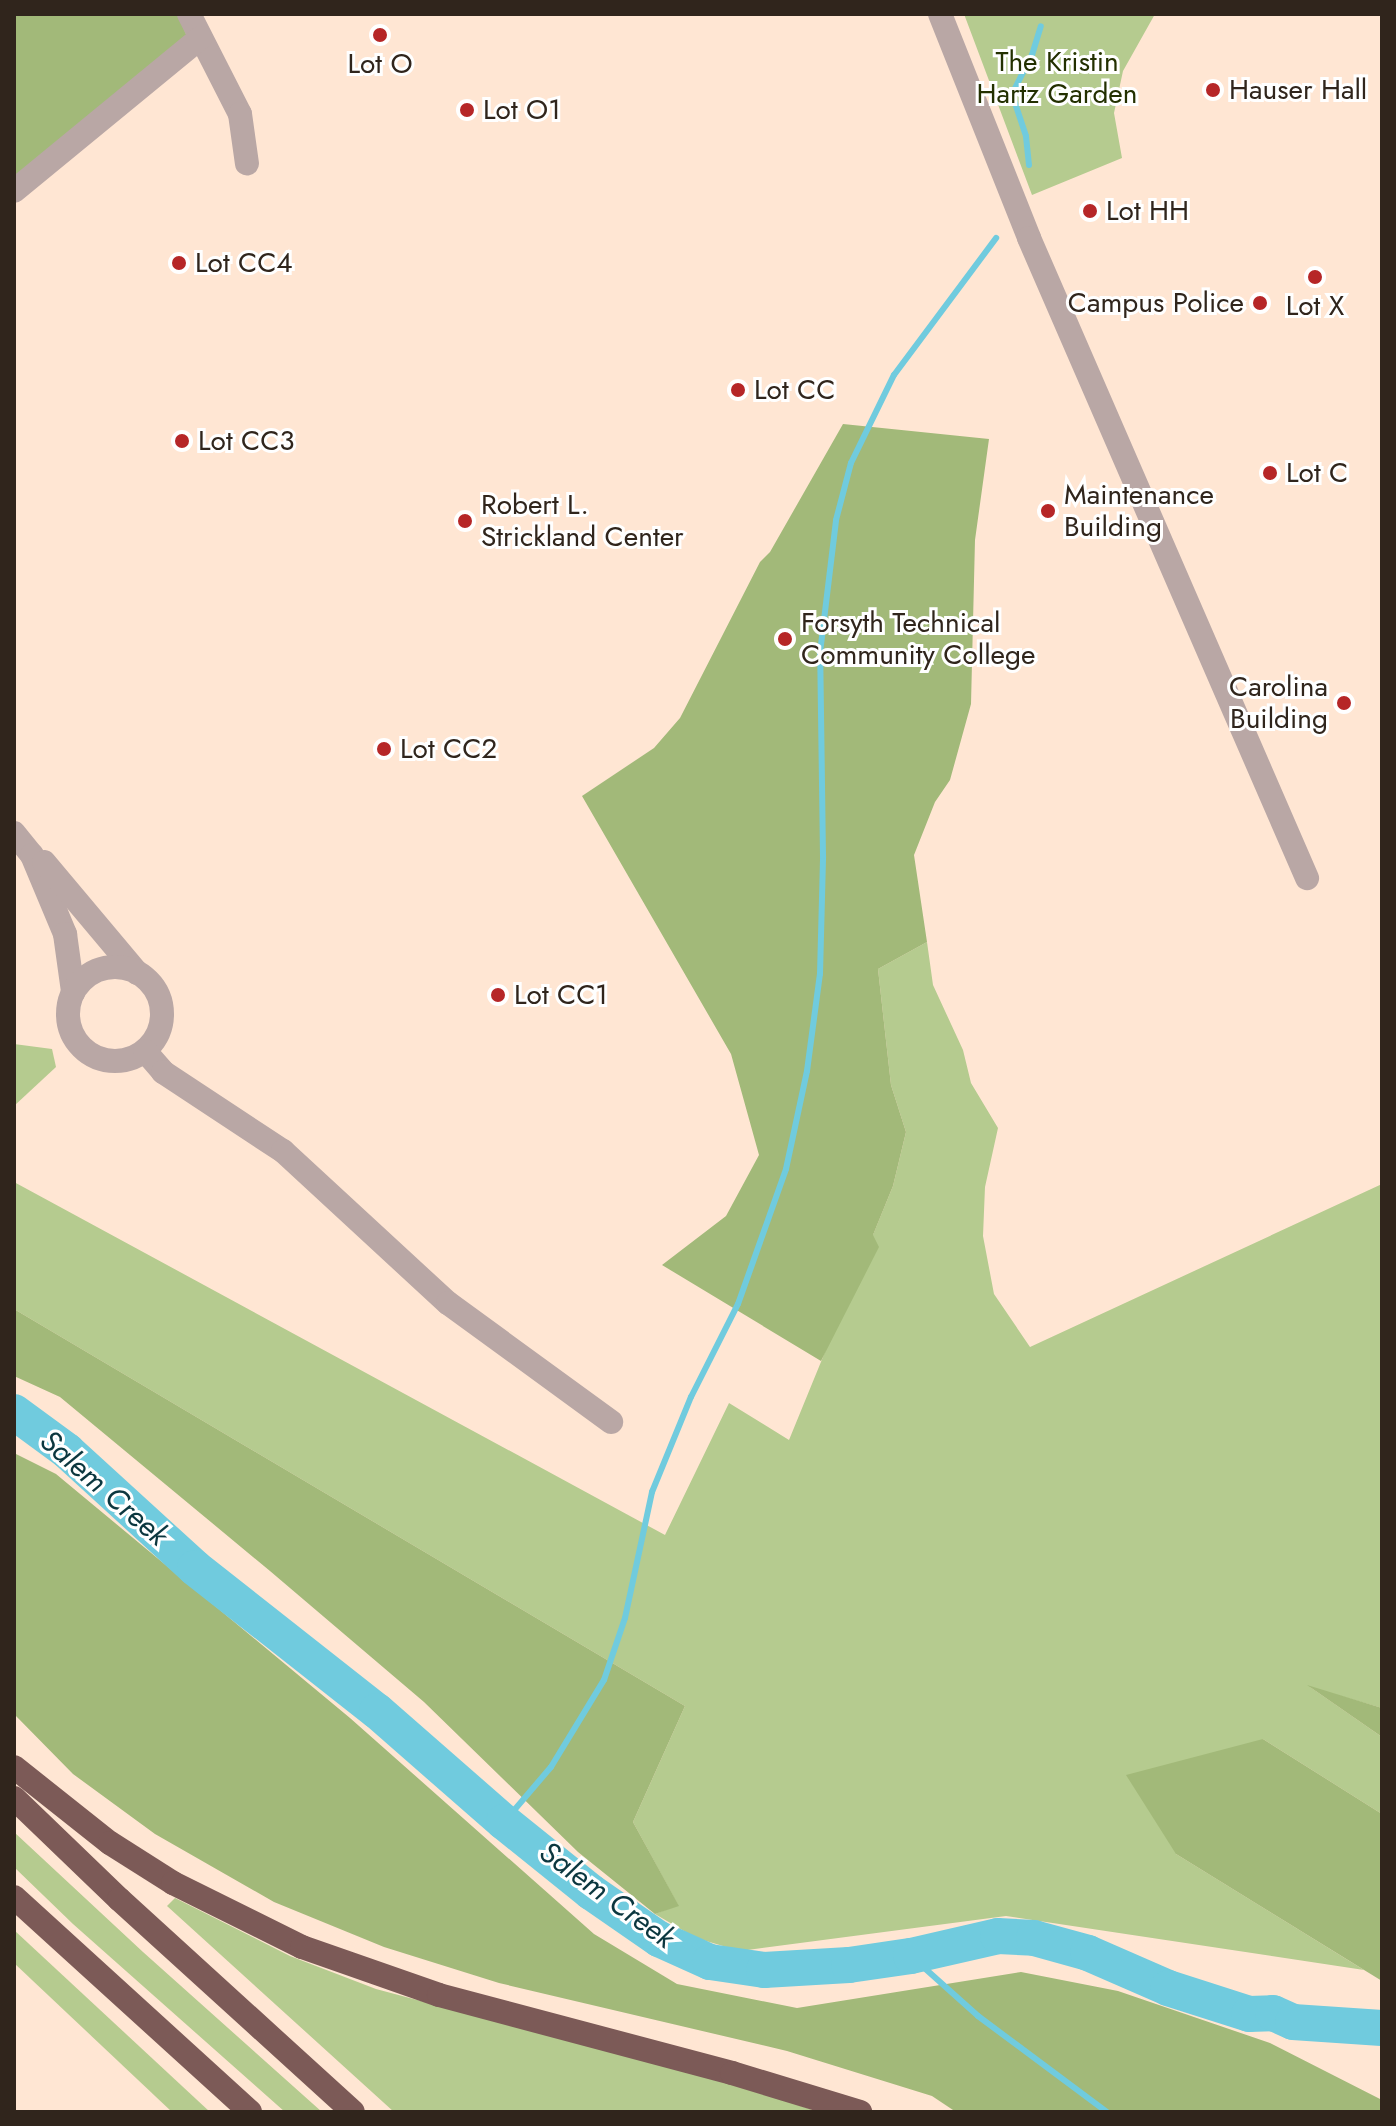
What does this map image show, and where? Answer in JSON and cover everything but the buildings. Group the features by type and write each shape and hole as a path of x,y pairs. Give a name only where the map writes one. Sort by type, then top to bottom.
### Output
{"highway":[{"path":"14,1767 110,1843 173,1883 302,1947 439,1995 732,2073 860,2112"},
{"path":"14,1798 119,1899 353,2112"},
{"path":"14,1897 250,2112"}],"street":[{"path":"189,14 240,114 247,164"},
{"path":"940,14 1029,238 1307,878"},
{"path":"14,191 200,38"},
{"path":"14,833 32,855 65,934 73,992 68,1024 85,1051 115,1062 145,1051 161,1025 162,1010 158,995 44,862 32,855"},
{"path":"73,992 94,972 108,968 137,973"},
{"path":"145,1051 163,1072 283,1151 448,1303 611,1422"}],"green space":[{"path":"14,14 177,14 187,36 14,180"},
{"name":"The Kristin Hartz Garden","path":"964,14 1155,14 1123,71 1114,113 1122,158 1032,195"},
{"path":"843,424 989,439 975,540 971,704 950,780 935,802 914,855 927,942 878,969 891,1085 906,1132 893,1186 873,1235 879,1247 821,1361 662,1265 726,1216 759,1155 731,1054 582,796 654,748 680,718 760,562 770,552"},
{"path":"927,942 933,985 963,1050 971,1083 998,1128 985,1187 983,1236 994,1294 1030,1347 1382,1184 1382,1708 1310,1687 1382,1737 1382,1814 1263,1739 1176,1854 1364,1970 1006,1916 740,1951 696,1938 655,1914 678,1905 633,1822 685,1706 14,1309 14,1182 665,1535 729,1403 789,1440 893,1186 906,1132 891,1085 878,969"},
{"path":"14,1044 52,1049 56,1067 14,1106"},
{"path":"14,1309 685,1706 633,1822 679,1906 655,1914 578,1852 424,1702 270,1571 60,1397 14,1376"},
{"path":"14,1453 56,1474 350,1718 594,1934 677,1984 797,2008 1021,1972 1118,1991 1270,2043 1382,2100 1382,2112 956,2112 932,2096 787,2051 499,1983 384,1947 274,1902 155,1834 73,1774 14,1714"},
{"path":"1307,1685 1382,1708 1382,1737"},
{"path":"1263,1739 1382,1814 1382,1981 1176,1854 1126,1775"},
{"path":"14,1832 322,2112 285,2112 73,1924 14,1867"},
{"path":"175,1898 290,1956 376,1989 750,2089 819,2112 394,2112 167,1906"},
{"path":"14,1930 210,2112 172,2112 14,1963"}],"waterway":[{"path":"1029,165 1026,136 1012,94 1032,55 1041,26"},
{"path":"504,1822 551,1767 604,1680 625,1618 652,1492 691,1397 738,1304 786,1169 807,1071 820,974 823,856 820,653 836,520 851,463 894,375 996,238"},
{"name":"Salem Creek","path":"14,1412 67,1451 195,1568 377,1711 504,1822 591,1892 659,1939 710,1962 764,1970 849,1965 911,1956 998,1936 1034,1938 1088,1953 1168,1988 1249,2014 1273,2013 1293,2022 1382,2028"},
{"path":"911,1956 978,2016 1107,2112"}],"place":[{"name":"Lot O","path":"380,35"},
{"name":"Hauser Hall","path":"1213,90"},
{"name":"Lot O1","path":"467,110"},
{"name":"Lot HH","path":"1090,211"},
{"name":"Lot CC4","path":"179,263"},
{"name":"Lot X","path":"1315,277"},
{"name":"Campus Police","path":"1260,303"},
{"name":"Lot CC","path":"738,390"},
{"name":"Lot CC3","path":"182,441"},
{"name":"Lot C","path":"1270,473"},
{"name":"Maintenance Building","path":"1048,511"},
{"name":"Robert L. Strickland Center","path":"465,521"},
{"name":"Forsyth Technical Community College","path":"785,639"},
{"name":"Carolina Building","path":"1344,703"},
{"name":"Lot CC2","path":"384,749"},
{"name":"Lot CC1","path":"498,995"}]}
